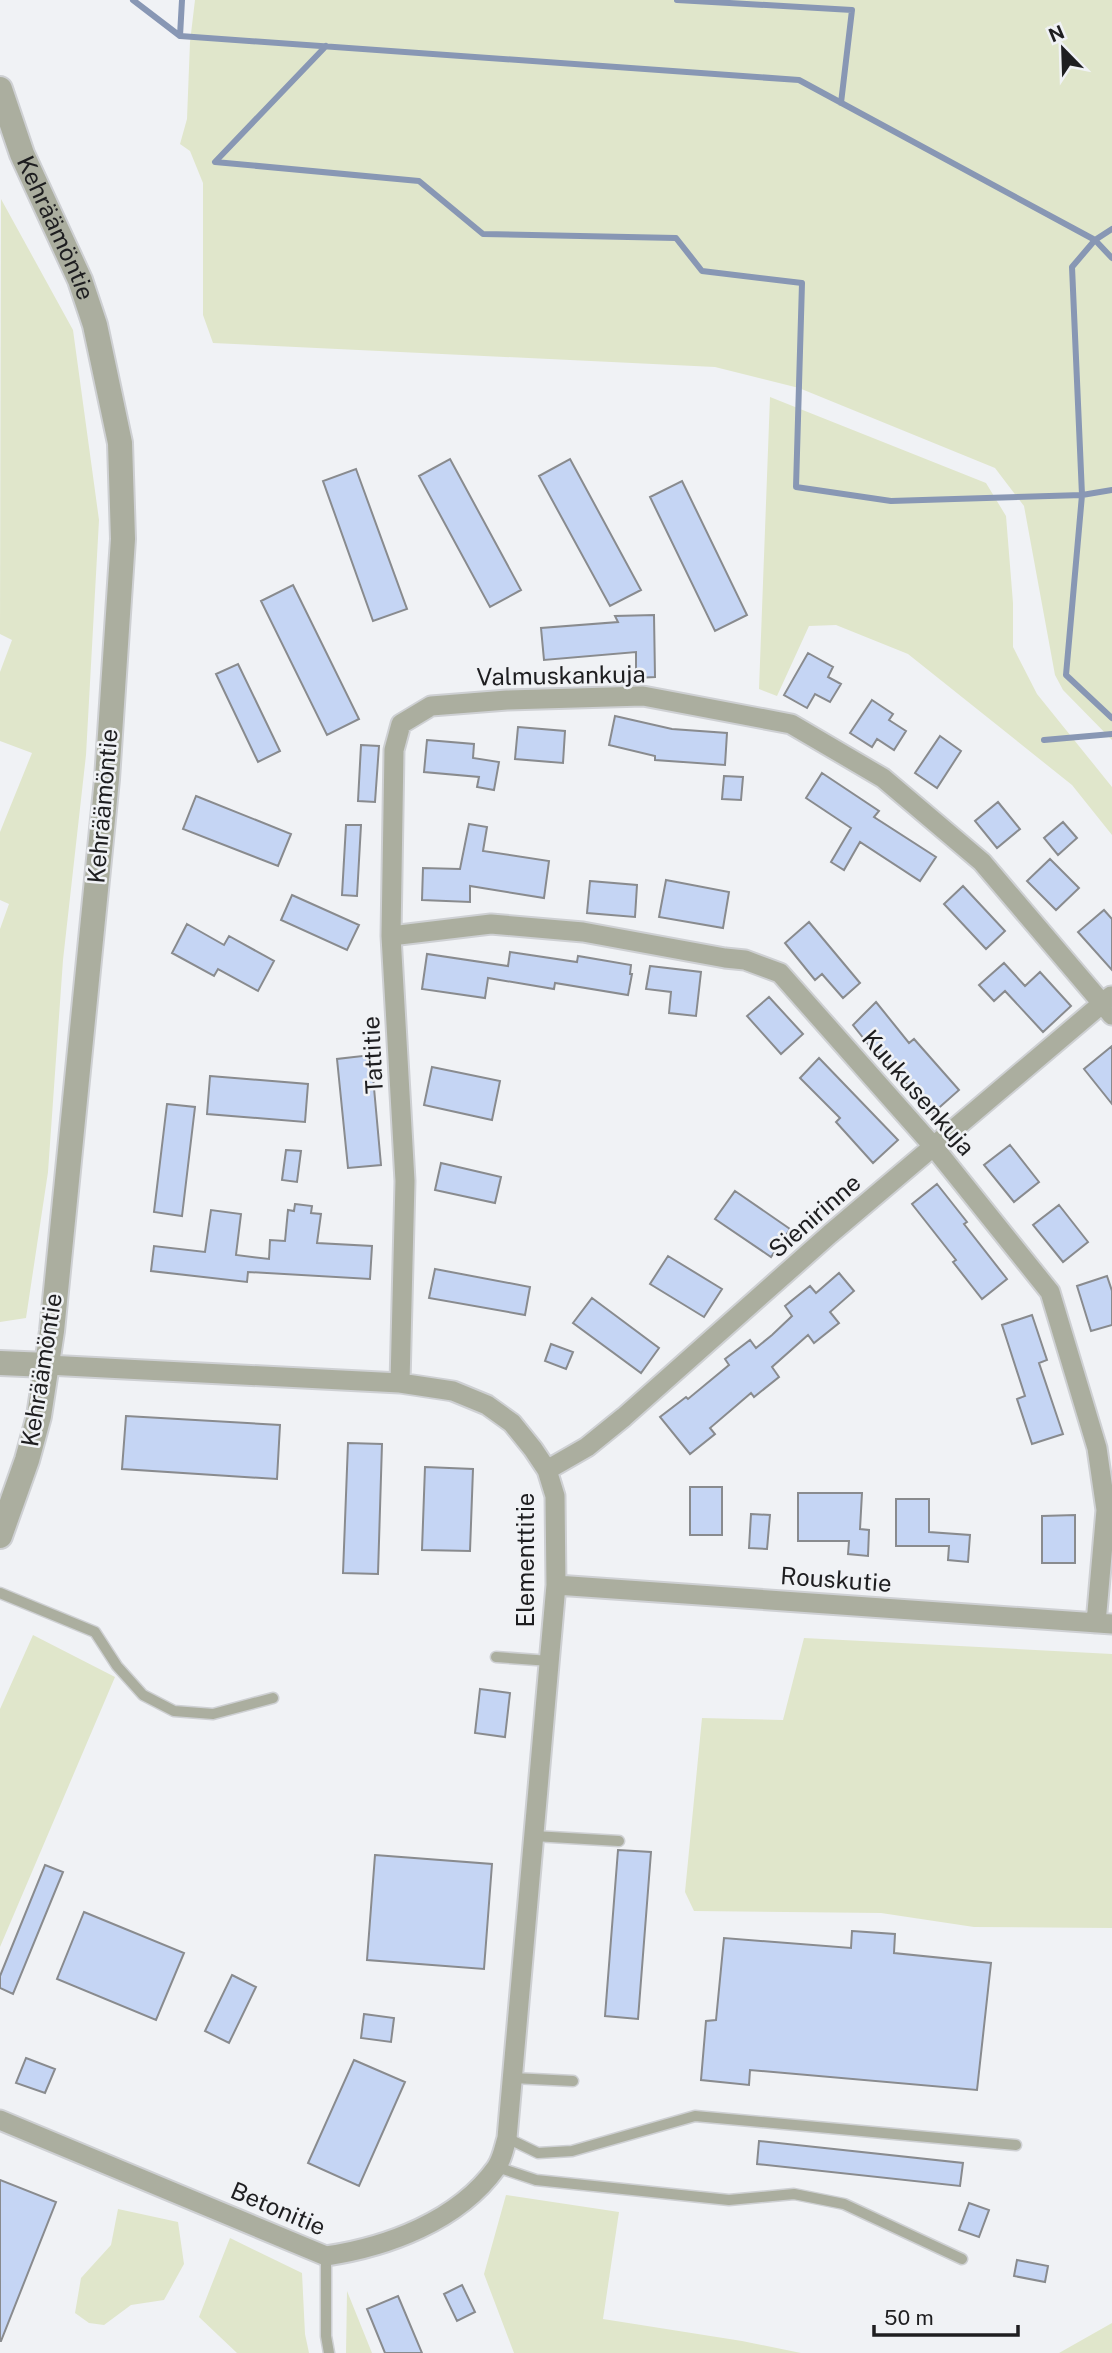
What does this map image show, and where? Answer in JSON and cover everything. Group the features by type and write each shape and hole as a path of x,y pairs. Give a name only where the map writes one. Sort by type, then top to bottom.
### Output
{"street":[{"name":"Kehräämöntie","path":"0,89 22,153 80,280 95,325 120,443 123,539 107,779 47,1365 27,1460 0,1536"},
{"name":"Valmuskankuja","path":"401,724 430,706 507,700 643,696 791,724 883,778 982,862 1109,1005"},
{"name":"Tattitie","path":"400,1383 405,1181 391,936 394,750 401,724"},
{"name":"Kuukusenkuja","path":"391,936 491,924 583,932 745,960 780,973 933,1146 1050,1292 1097,1448 1106,1510 1104,1624"},
{"name":"Sienirinne","path":"547,1470 587,1447 624,1417 933,1146 1109,1005"},
{"path":"0,1363 47,1365"},
{"name":"Elementtitie","path":"47,1365 400,1383 453,1391 487,1405 512,1423 547,1470 555,1496 556,1585 508,2138"},
{"name":"Rouskutie","path":"556,1585 1104,1624"},
{"name":"Betonitie","path":"0,2120 326,2256 361,2250 410,2233 459,2206 497,2167 508,2138"}],"lane":[{"path":"0,1593 95,1632 117,1665 143,1695 174,1711 213,1714 273,1698"},
{"path":"496,1657 550,1661"},
{"path":"534,1836 619,1841"},
{"path":"513,2078 573,2081"},
{"path":"508,2138 538,2153 572,2151 695,2116 1016,2145"},
{"path":"497,2167 536,2180 729,2200 794,2194 844,2204 962,2259"},
{"path":"326,2256 326,2336 329,2353"}],"green space":[{"path":"195,0 1112,0 1112,740 1063,690 1055,675 1024,506 995,468 799,388 715,367 213,343 203,315 203,183 190,151 180,144 187,119 190,42"},
{"path":"1,199 73,330 99,520 86,755 63,960 48,1172 26,1318 0,1322 0,929 9,904 0,900 0,832 32,753 0,741 0,672 12,640 0,634"},
{"path":"770,397 986,483 1006,516 1013,603 1013,647 1037,694 1112,787 1112,835 1072,785 908,654 836,625 809,626 777,696 759,689"},
{"path":"33,1635 115,1677 0,1947 0,1709"},
{"path":"804,1638 1112,1654 1112,1928 974,1927 881,1913 694,1911 685,1892 702,1718 783,1720"},
{"path":"506,2195 619,2212 603,2319 801,2353 514,2353 484,2274"},
{"path":"118,2209 178,2222 184,2264 164,2300 131,2305 104,2325 89,2323 75,2313 81,2278 111,2245"},
{"path":"230,2238 302,2273 305,2334 309,2353 237,2353 199,2317"},
{"path":"347,2291 372,2353 346,2353"},
{"path":"1112,2323 1112,2353 1059,2353"}],"building":[{"path":"450,459 521,590 490,607 419,476"},
{"path":"570,459 641,590 610,606 539,476"},
{"path":"356,469 407,609 373,621 323,481"},
{"path":"682,481 747,615 715,631 650,497"},
{"path":"293,585 359,719 327,735 261,601"},
{"path":"654,615 655,677 636,678 636,652 544,660 541,628 618,622 615,616"},
{"path":"808,653 833,667 828,677 841,684 830,702 815,694 807,708 784,695"},
{"path":"238,664 280,751 258,762 216,674"},
{"path":"872,700 893,714 889,720 906,731 894,750 877,739 872,747 850,733"},
{"path":"615,716 672,729 727,733 725,765 655,760 655,756 609,745"},
{"path":"518,727 565,731 563,763 515,759"},
{"path":"940,736 961,751 937,788 915,773"},
{"path":"427,740 474,744 473,758 499,762 494,790 477,787 479,777 424,772"},
{"path":"361,745 379,746 375,802 358,801"},
{"path":"822,773 879,811 874,817 936,857 920,881 860,842 844,870 831,862 851,828 806,798"},
{"path":"724,776 743,777 741,800 722,799"},
{"path":"196,796 291,834 278,866 183,829"},
{"path":"998,802 1020,829 997,848 975,821"},
{"path":"1063,822 1077,838 1058,855 1044,838"},
{"path":"469,824 487,827 483,851 549,861 544,898 470,886 470,902 422,900 423,868 460,869"},
{"path":"346,825 361,825 357,896 342,895"},
{"path":"1050,859 1079,888 1056,910 1027,881"},
{"path":"666,880 729,892 723,928 659,917"},
{"path":"590,881 637,885 635,917 587,913"},
{"path":"963,886 1005,931 986,949 944,904"},
{"path":"292,895 359,925 347,950 281,920"},
{"path":"1104,910 1112,919 1112,970 1078,932"},
{"path":"809,922 860,983 843,998 822,974 815,980 785,943"},
{"path":"187,924 224,945 229,936 274,961 258,991 218,969 214,976 172,953"},
{"path":"510,952 577,962 578,956 631,965 628,995 555,983 554,989 488,978 485,998 422,989 427,954 508,966"},
{"path":"1004,963 1025,986 1040,972 1071,1006 1043,1032 1005,991 994,1001 979,985"},
{"path":"650,966 701,972 696,1016 669,1013 671,992 646,989"},
{"path":"769,997 803,1034 781,1054 747,1016"},
{"path":"876,1002 909,1043 914,1039 959,1090 933,1113 879,1052 876,1054 853,1025"},
{"path":"1112,1046 1112,1104 1084,1069"},
{"path":"371,1055 381,1165 348,1168 337,1059"},
{"path":"819,1058 898,1140 873,1163 836,1122 840,1118 800,1078"},
{"path":"432,1067 500,1081 492,1120 424,1105"},
{"path":"210,1076 308,1084 305,1122 207,1114"},
{"path":"167,1104 195,1107 182,1216 154,1212"},
{"path":"1010,1145 1039,1182 1014,1202 984,1165"},
{"path":"286,1150 301,1151 297,1182 282,1180"},
{"path":"441,1163 501,1177 495,1203 435,1190"},
{"path":"937,1184 1007,1279 982,1299 953,1262 956,1260 912,1204"},
{"path":"735,1191 790,1229 771,1257 715,1219"},
{"path":"295,1204 312,1206 311,1213 321,1214 317,1243 372,1246 370,1279 248,1272 247,1282 151,1271 154,1246 205,1252 211,1210 241,1214 236,1255 269,1259 270,1240 285,1241 288,1210 294,1211"},
{"path":"1059,1205 1088,1242 1063,1262 1033,1225"},
{"path":"668,1256 722,1289 704,1317 650,1284"},
{"path":"435,1269 530,1287 525,1315 429,1298"},
{"path":"839,1273 854,1291 830,1312 839,1323 814,1343 808,1335 772,1367 779,1377 754,1397 751,1393 710,1428 715,1434 690,1454 660,1417 686,1397 688,1399 729,1365 725,1359 750,1340 756,1348 772,1335 792,1316 785,1306 810,1286 816,1293"},
{"path":"1107,1276 1112,1291 1112,1325 1091,1331 1077,1286"},
{"path":"592,1298 659,1348 641,1373 573,1323"},
{"path":"1032,1315 1047,1360 1039,1363 1063,1434 1032,1444 1017,1399 1025,1396 1002,1325"},
{"path":"551,1344 573,1352 566,1369 545,1361"},
{"path":"126,1416 280,1425 277,1479 122,1469"},
{"path":"348,1443 382,1444 378,1574 343,1573"},
{"path":"425,1467 473,1469 470,1551 422,1550"},
{"path":"690,1487 722,1487 722,1535 690,1535"},
{"path":"798,1493 862,1493 860,1529 869,1530 868,1556 848,1554 849,1541 798,1541"},
{"path":"896,1499 929,1499 929,1532 970,1535 968,1562 948,1560 949,1546 896,1546"},
{"path":"751,1514 770,1515 767,1549 749,1548"},
{"path":"1075,1515 1075,1563 1042,1563 1042,1516"},
{"path":"480,1689 510,1693 505,1737 475,1733"},
{"path":"618,1850 651,1852 638,2019 605,2016"},
{"path":"375,1855 492,1864 484,1969 367,1960"},
{"path":"45,1865 63,1872 13,1994 0,1988 0,1976"},
{"path":"84,1912 184,1953 156,2020 57,1979"},
{"path":"852,1931 895,1934 894,1953 991,1963 977,2090 750,2070 749,2085 701,2080 706,2021 716,2020 724,1938 851,1948"},
{"path":"232,1975 256,1987 229,2043 205,2031"},
{"path":"364,2014 394,2018 391,2042 361,2038"},
{"path":"26,2058 55,2069 45,2093 16,2083"},
{"path":"354,2060 405,2082 359,2186 308,2163"},
{"path":"759,2141 963,2163 960,2186 757,2164"},
{"path":"0,2180 56,2202 1,2341 0,2341"},
{"path":"969,2203 989,2210 979,2237 959,2230"},
{"path":"1017,2260 1048,2266 1045,2282 1014,2276"},
{"path":"462,2285 475,2312 457,2321 444,2294"},
{"path":"398,2296 422,2353 385,2353 367,2309"}],"waterway":[{"path":"133,0 180,36 799,80 1095,240 1112,258"},
{"path":"180,36 182,0"},
{"path":"677,0 852,10 841,103"},
{"path":"326,46 215,162 419,181 483,234 676,238 702,271 802,283 796,487 891,501 1082,495 1112,490"},
{"path":"1112,229 1095,240 1072,267 1082,495 1066,675 1112,718"},
{"path":"1044,740 1112,734"}]}
